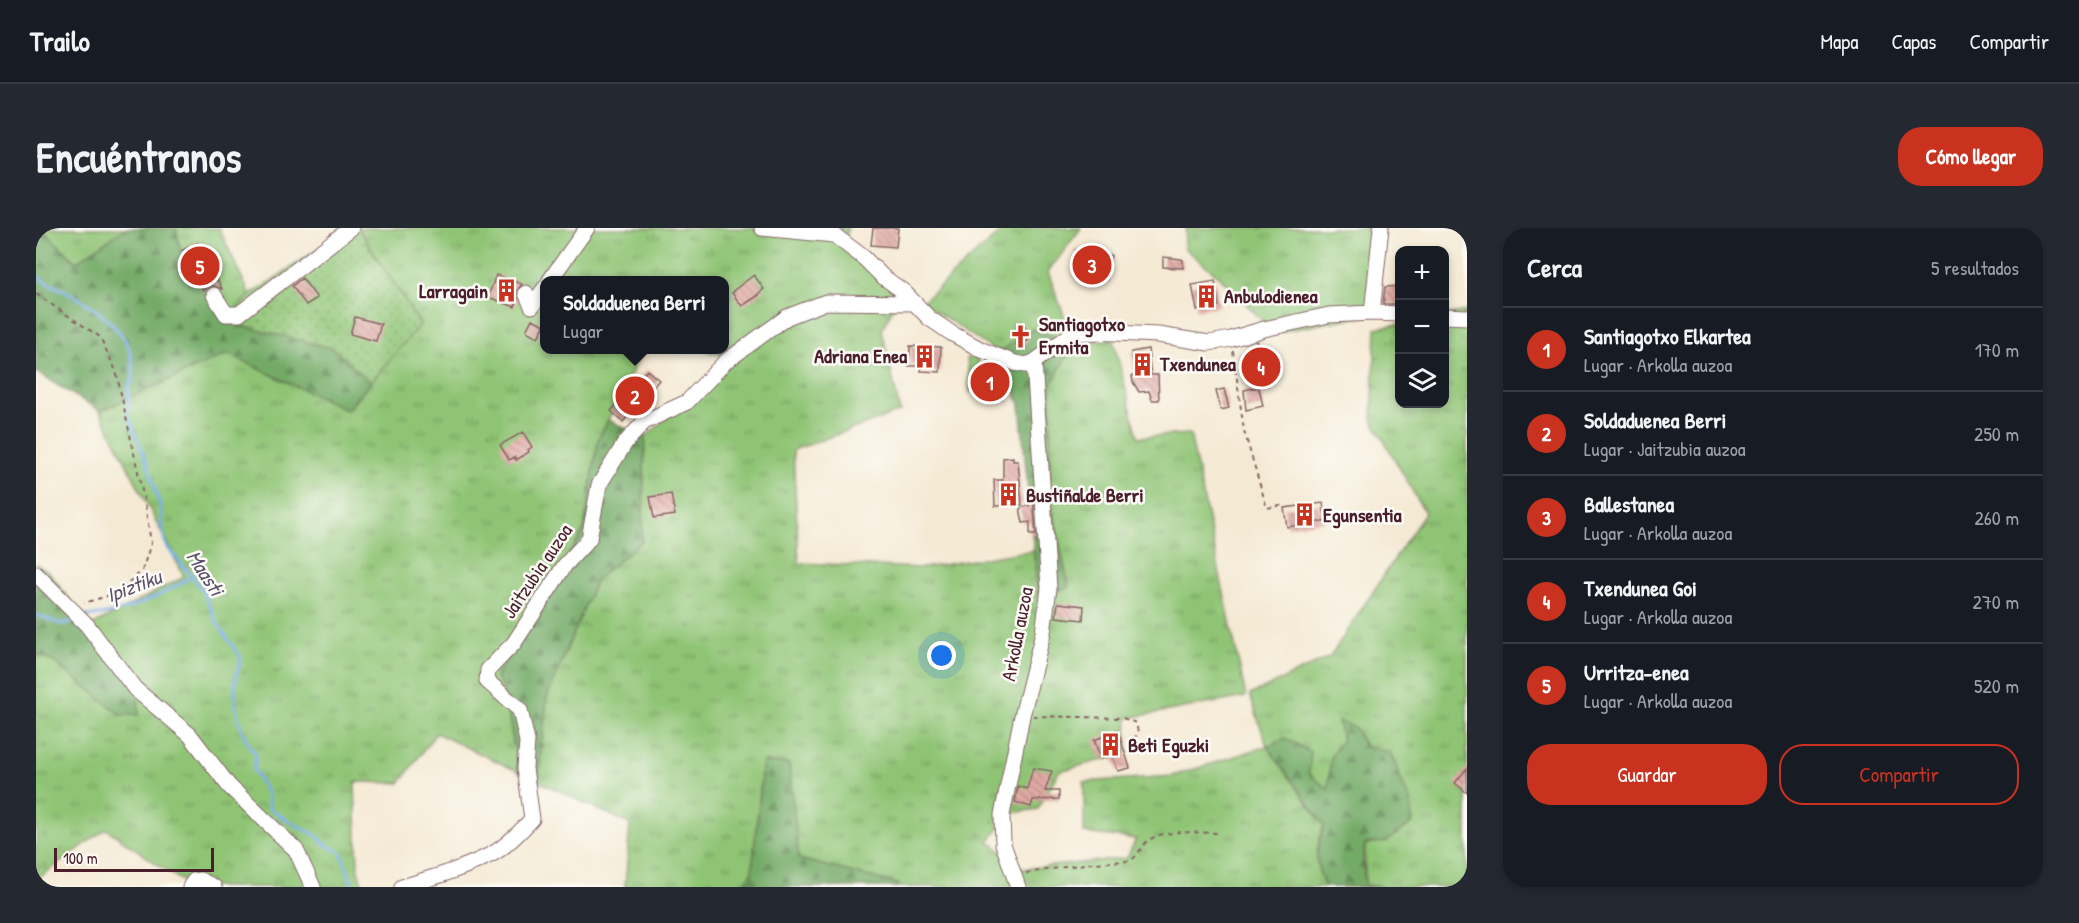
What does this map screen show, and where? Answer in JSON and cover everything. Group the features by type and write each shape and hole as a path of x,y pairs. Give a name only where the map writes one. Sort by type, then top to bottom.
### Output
{"street":[{"path":"214,295 226,314 239,314 351,228"},
{"path":"553,276 587,228"},
{"path":"762,228 834,235 915,303 929,318 951,333 982,350 1026,365 1034,362 1073,333 1158,335 1209,343 1329,315 1395,314"},
{"path":"1372,313 1381,228"},
{"path":"526,293 532,306 540,295"},
{"name":"Jaitzubia auzoa","path":"402,887 439,876 495,853 532,819 525,768 527,741 520,710 487,681 488,670 514,643 565,565 589,539 599,485 626,443 644,422 687,402 725,362 787,317 826,302 915,303"},
{"path":"1449,316 1467,317"},
{"name":"Arkolla auzoa","path":"1016,881 1003,844 1002,815 1022,716 1043,633 1049,588 1034,362"},
{"path":"36,574 70,608 113,658 135,689 190,735 229,786 296,850 312,887"},
{"path":"190,887 194,881 200,880 214,887"}],"path":[{"path":"36,294 100,337 116,371 145,504 151,543 142,571 114,594 70,608"},
{"path":"1231,339 1244,431 1267,508 1285,505"},
{"path":"1022,716 1123,718 1136,723 1138,732 1130,747"},
{"path":"1016,881 1091,863 1129,861 1147,841 1158,835 1180,832 1221,833"}],"green space":[{"path":"36,228 41,228 76,262 126,228 176,228 180,249 223,321 332,348 371,382 347,410 227,354 100,411 36,372"},
{"path":"41,228 126,228 76,263"},
{"path":"176,228 219,228 250,295 223,321 180,248"},
{"path":"349,228 358,228 420,324 371,382 332,348 223,321 250,295"},
{"path":"358,228 848,228 845,242 901,293 882,330 900,412 793,450 799,563 923,568 1034,550 1038,598 1069,587 1050,501 1051,385 1074,343 1113,339 1138,437 1190,434 1246,697 1128,718 1126,754 1059,771 1038,809 1011,813 989,841 1023,869 1127,858 1136,839 1084,833 1084,782 1173,776 1267,746 1250,695 1330,657 1425,513 1372,419 1376,328 1395,325 1395,408 1449,408 1449,314 1467,311 1467,887 1365,885 1365,843 1410,801 1399,777 1366,748 1354,727 1338,722 1342,740 1331,756 1328,789 1268,746 1324,825 1319,842 1317,863 1325,887 896,887 897,884 798,859 789,764 763,762 752,872 743,887 625,887 630,824 538,781 547,697 596,579 642,541 645,437 735,359 718,354 729,354 729,276 540,276 540,354 641,354 598,440 584,530 496,677 505,697 519,772 436,733 400,783 355,782 358,870 363,887 191,887 106,829 36,880 36,653 54,662 89,627 184,577 100,411 231,351 347,410 420,324"},
{"path":"1005,228 1081,228 1048,272 1074,343 998,353 922,302"},
{"path":"1186,228 1383,228 1374,314 1274,333 1221,278 1184,248"},
{"path":"1032,329 1074,343 1051,385 1050,501 1069,587 1038,598 1020,404 998,353"},
{"path":"967,358 978,358 980,390 970,392"},
{"path":"608,420 645,437 642,541 596,580 547,697 538,781 519,772 505,697 496,677 584,530 598,440"},
{"path":"36,564 50,573 89,627 138,687 139,715 121,715 54,662 36,653"},
{"path":"1338,721 1354,727 1366,747 1390,752 1410,801 1413,823 1386,842 1365,844 1363,859 1365,885 1381,887 1325,887 1317,863 1319,842 1324,825 1267,746 1285,738 1311,752 1309,774 1328,789 1331,756 1342,740"},
{"path":"763,762 789,764 799,859 898,884 896,887 743,887 752,872"}],"building":[{"path":"873,228 898,228 896,247 871,245"},
{"path":"198,243 222,289 211,285 203,290 183,250"},
{"path":"1076,250 1111,255 1107,280 1073,275"},
{"path":"1163,257 1183,260 1183,268 1163,267"},
{"name":"Larragain","path":"496,275 522,284 516,292 518,298 515,307 488,297"},
{"path":"754,275 764,289 742,306 732,293"},
{"path":"302,278 317,298 306,305 292,286"},
{"name":"Anbulodienea","path":"1215,281 1219,306 1197,310 1192,285"},
{"path":"1395,286 1395,304 1383,304 1385,287"},
{"path":"355,317 381,324 376,341 350,334"},
{"path":"532,319 540,323 538,337 526,331"},
{"name":"Santiagotxo Ermita","path":"1025,328 1028,341 1017,344 1013,330"},
{"path":"1256,341 1279,365 1268,374"},
{"name":"Adriana Enea","path":"910,346 941,347 940,372 921,371 922,366 909,366"},
{"name":"Txendunea","path":"1148,349 1151,375 1158,375 1159,400 1152,400 1149,391 1139,392 1133,382 1132,376 1137,375 1131,352"},
{"path":"1253,361 1263,406 1246,410 1244,390 1258,387 1243,370"},
{"path":"647,370 659,380 623,422 611,411"},
{"path":"1001,372 1002,399 981,400 979,373"},
{"path":"1224,389 1229,408 1221,410 1216,391"},
{"path":"523,432 532,447 528,450 529,452 516,460 515,457 509,460 500,445"},
{"name":"Bustiñalde Berri","path":"1013,457 1013,461 1018,461 1022,505 995,506 994,480 1003,480 1003,458"},
{"path":"671,494 675,515 654,518 650,497"},
{"path":"1029,497 1033,497 1036,535 1030,535 1030,522 1023,523 1020,508 1029,506"},
{"name":"Egunsentia","path":"1323,503 1326,521 1287,527 1284,508"},
{"path":"1058,603 1084,606 1083,620 1056,617"},
{"name":"Beti Eguzki","path":"1118,731 1130,768 1118,771 1112,755 1101,759 1094,740"},
{"path":"1033,768 1052,771 1045,791 1059,791 1059,799 1033,800 1031,807 1015,802 1018,786 1027,789"},
{"path":"1467,768 1467,793 1455,783"}],"waterway":[{"name":"Maasti","path":"36,274 45,282 74,296 107,320 117,329 130,351 133,372 132,382 128,388 127,412 149,467 161,509 161,526 166,546 201,587 217,623 241,658 235,683 237,713 242,732 256,754 254,770 267,794 269,808 317,836 326,845 341,852 353,887"},
{"name":"Ipiztiku","path":"86,616 113,612 141,603 193,576"},
{"name":"Ipiztiku","path":"36,615 60,623 75,619"}],"place":[{"name":"Ballestanea","path":"1092,265"},
{"name":"Urritza-enea","path":"200,266"},
{"name":"Larragain","path":"506,291"},
{"name":"Anbulodienea","path":"1206,296"},
{"name":"Santiagotxo Ermita","path":"1021,336"},
{"name":"Adriana Enea","path":"925,356"},
{"name":"Txendunea","path":"1142,364"},
{"name":"Txendunea Goi","path":"1261,367"},
{"name":"Santiagotxo Elkartea","path":"990,382"},
{"name":"Soldaduenea Berri","path":"635,396"},
{"name":"Bustiñalde Berri","path":"1008,495"},
{"name":"Egunsentia","path":"1305,515"},
{"name":"Beti Eguzki","path":"1110,745"}]}
